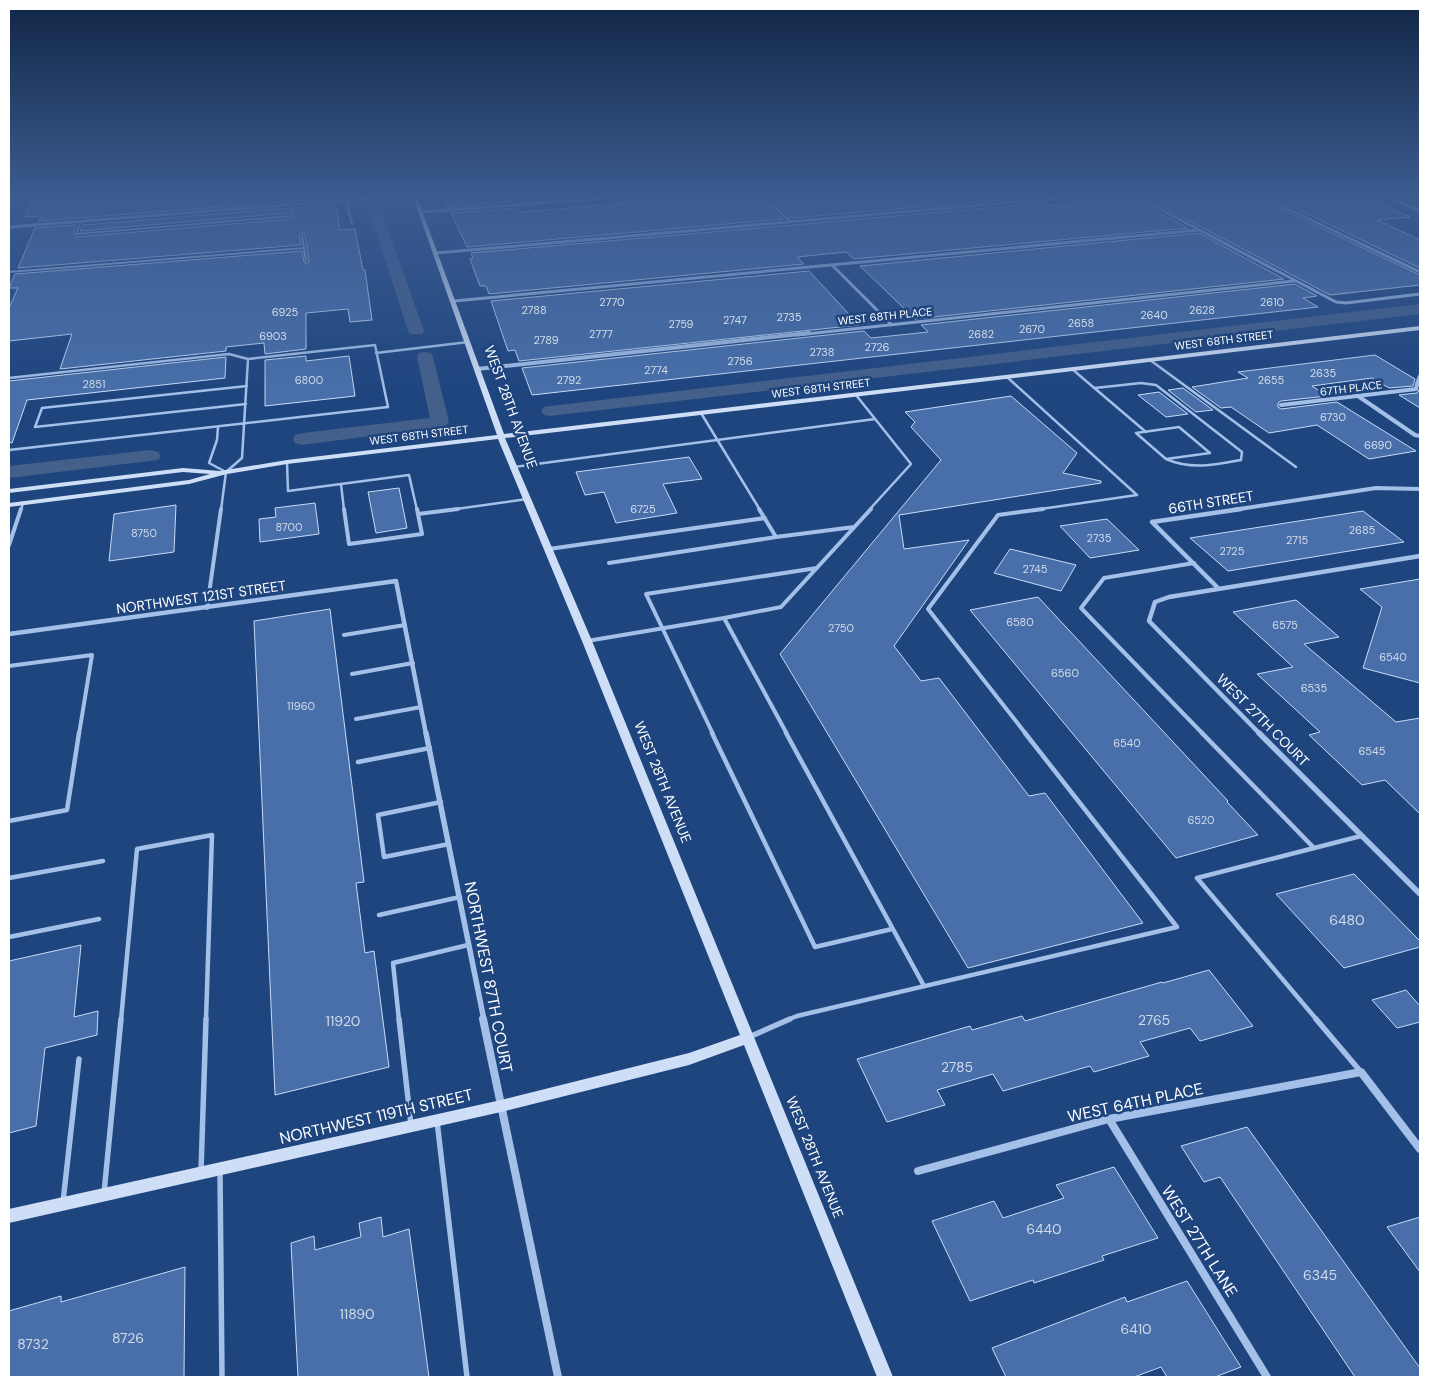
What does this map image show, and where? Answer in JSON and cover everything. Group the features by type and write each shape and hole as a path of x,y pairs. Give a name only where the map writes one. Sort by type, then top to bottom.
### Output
{"main road":[{"name":"WEST 28TH AVENUE","path":"439,262 501,437 588,641 885,1377"},
{"name":"WEST 68TH STREET","path":"9,505 189,482 226,472 287,462 1420,328"},
{"name":"WEST 68TH STREET","path":"9,491 183,470 226,472"},
{"name":"NORTHWEST 119TH STREET","path":"9,1216 501,1106 689,1059 747,1038"}],"street":[{"path":"454,301 877,262"},
{"path":"1258,262 1336,302 1346,303 1420,294"},
{"path":"1398,262 1420,272"},
{"path":"833,266 891,324"},
{"name":"WEST 68TH PLACE","path":"477,369 1294,281"},
{"path":"1419,384 1420,376"},
{"name":"67TH PLACE","path":"1281,405 1416,388 1419,384"},
{"path":"1357,396 1415,435 1420,436"},
{"name":"66TH STREET","path":"1218,588 1152,522 1376,488 1420,489"},
{"path":"1218,588 1420,556"},
{"name":"NORTHWEST 121ST STREET","path":"9,634 207,608 396,580"},
{"name":"NORTHWEST 87TH COURT","path":"396,580 468,945 558,1377"},
{"name":"WEST 27TH COURT","path":"1218,588 1169,597 1155,602 1149,621 1420,894"},
{"path":"1361,1072 1420,1149"},
{"name":"WEST 64TH PLACE","path":"918,1171 1109,1119 1361,1072"},
{"name":"WEST 27TH LANE","path":"1109,1119 1267,1377"}],"lane":[{"path":"9,272 136,262"},
{"path":"376,353 468,342"},
{"path":"9,378 229,354 248,358 375,345 388,407 9,450"},
{"path":"207,608 226,472 242,458 248,358"},
{"path":"1150,360 1296,467"},
{"path":"1072,369 1146,432"},
{"path":"747,1038 797,1016 1177,927 928,610 998,515 1137,495 1007,377"},
{"path":"1095,388 1141,383 1156,385 1242,452 1243,456 1241,460 1230,462 1194,466 1181,465 1166,458 1136,433 1178,427 1210,453 1166,458"},
{"path":"246,404 35,428 42,408 247,386"},
{"path":"588,641 782,607 911,464 856,395"},
{"path":"701,414 776,537"},
{"path":"514,467 875,420"},
{"path":"218,426 217,440 209,462 226,472"},
{"path":"287,462 288,491 409,475 422,534 349,544 341,484"},
{"path":"418,514 528,499"},
{"path":"9,545 23,503"},
{"path":"549,549 765,518"},
{"path":"9,526 16,526"},
{"path":"609,563 776,537 854,528"},
{"path":"1194,564 1104,578 1081,608 1314,848"},
{"path":"817,568 646,594 815,946 892,929"},
{"path":"724,618 924,986"},
{"path":"344,635 405,625"},
{"path":"9,666 92,655 67,810 9,821"},
{"path":"352,674 413,663"},
{"path":"356,719 421,707"},
{"path":"358,762 430,748"},
{"path":"441,802 378,815 384,857 449,844"},
{"path":"103,1195 137,849 212,835 201,1173"},
{"path":"1361,836 1197,878 1361,1072"},
{"path":"9,878 103,861"},
{"path":"379,915 460,897"},
{"path":"9,937 99,919"},
{"path":"411,1126 393,963 468,945"},
{"path":"63,1204 79,1059"},
{"path":"437,1120 467,1377"},
{"path":"220,1169 222,1377"}],"building":[{"path":"21,262 96,262 18,268"},
{"path":"169,262 304,262 306,264 309,262 361,262 363,270 365,270 372,320 350,322 348,309 306,313 306,349 265,354 264,343 226,347 226,351 60,369 72,334 9,341 9,308 18,288 9,288 15,274"},
{"path":"471,262 802,262 804,264 489,294 486,286 480,286"},
{"path":"904,262 1252,262 1284,279 915,319 860,266"},
{"path":"1267,262 1392,262 1420,275 1420,285 1330,295"},
{"path":"1407,262 1420,262 1420,268"},
{"path":"809,271 859,325 519,361 515,350 508,351 491,301"},
{"path":"1295,284 1317,296 1303,298 1318,307 532,395 522,368 864,331 871,338 928,332 921,325"},
{"path":"1375,355 1415,379 1413,386 1389,388 1372,378 1312,386 1327,396 1281,401 1278,403 1278,407 1281,409 1337,402 1416,451 1369,459 1317,425 1269,433 1231,407 1221,408 1192,387 1248,378 1238,372"},
{"path":"306,356 306,361 349,356 355,396 265,406 265,360"},
{"path":"226,357 225,378 27,400 12,443 9,442 9,381"},
{"path":"1183,388 1213,410 1196,412 1168,390"},
{"path":"1420,388 1420,408 1399,395 1417,393"},
{"path":"1159,392 1188,414 1166,417 1138,395"},
{"path":"1011,396 1077,453 1063,473 1101,481 1101,483 899,515 904,549 969,540 894,646 921,681 939,678 1029,796 1045,793 1143,923 968,968 780,654 941,460 911,427 915,422 905,412"},
{"path":"689,457 702,479 663,484 677,513 616,523 604,492 585,495 576,472"},
{"path":"399,488 407,528 376,533 368,492"},
{"path":"315,503 319,534 260,542 259,519 276,517 275,508"},
{"path":"176,505 174,552 109,561 114,514"},
{"path":"1363,511 1404,542 1228,571 1190,538"},
{"path":"1107,519 1139,550 1090,558 1060,526"},
{"path":"1010,549 1076,565 1061,591 994,573"},
{"path":"1420,579 1420,683 1363,668 1382,607 1360,589"},
{"path":"1038,597 1258,835 1176,858 970,610"},
{"path":"1296,600 1339,637 1304,644 1396,722 1420,718 1420,814 1385,780 1362,785 1309,735 1320,732 1257,674 1293,667 1233,612"},
{"path":"330,609 364,882 356,883 365,953 374,951 389,1067 275,1095 254,621"},
{"path":"1354,874 1420,941 1420,947 1344,968 1276,894"},
{"path":"81,945 74,1017 98,1011 97,1035 45,1048 36,1126 9,1133 9,961"},
{"path":"1209,970 1253,1026 1200,1041 1190,1028 1140,1042 1149,1056 1094,1072 1090,1066 1003,1091 993,1074 937,1090 945,1105 887,1122 857,1059 970,1026 972,1030 1022,1016 1025,1021"},
{"path":"1406,990 1420,1006 1420,1022 1397,1028 1372,1000"},
{"path":"1247,1127 1420,1368 1420,1377 1355,1377 1220,1177 1204,1182 1181,1146"},
{"path":"1114,1167 1158,1238 1102,1256 1104,1260 1034,1283 1033,1280 970,1301 932,1221 994,1201 1003,1218 1064,1198 1056,1185"},
{"path":"381,1217 383,1237 409,1229 429,1377 298,1377 291,1243 314,1236 315,1250 361,1237 359,1223"},
{"path":"1420,1217 1420,1272 1387,1227"},
{"path":"185,1267 184,1377 9,1377 9,1311 61,1296 61,1302"},
{"path":"1187,1281 1241,1367 1215,1377 1167,1377 1161,1367 1134,1377 1006,1377 992,1348 1125,1297 1127,1302"}],"waterway":[{"path":"393,262 416,331"},
{"path":"550,411 1420,309"},
{"path":"302,439 440,422 425,357"},
{"path":"9,472 151,456"}]}
